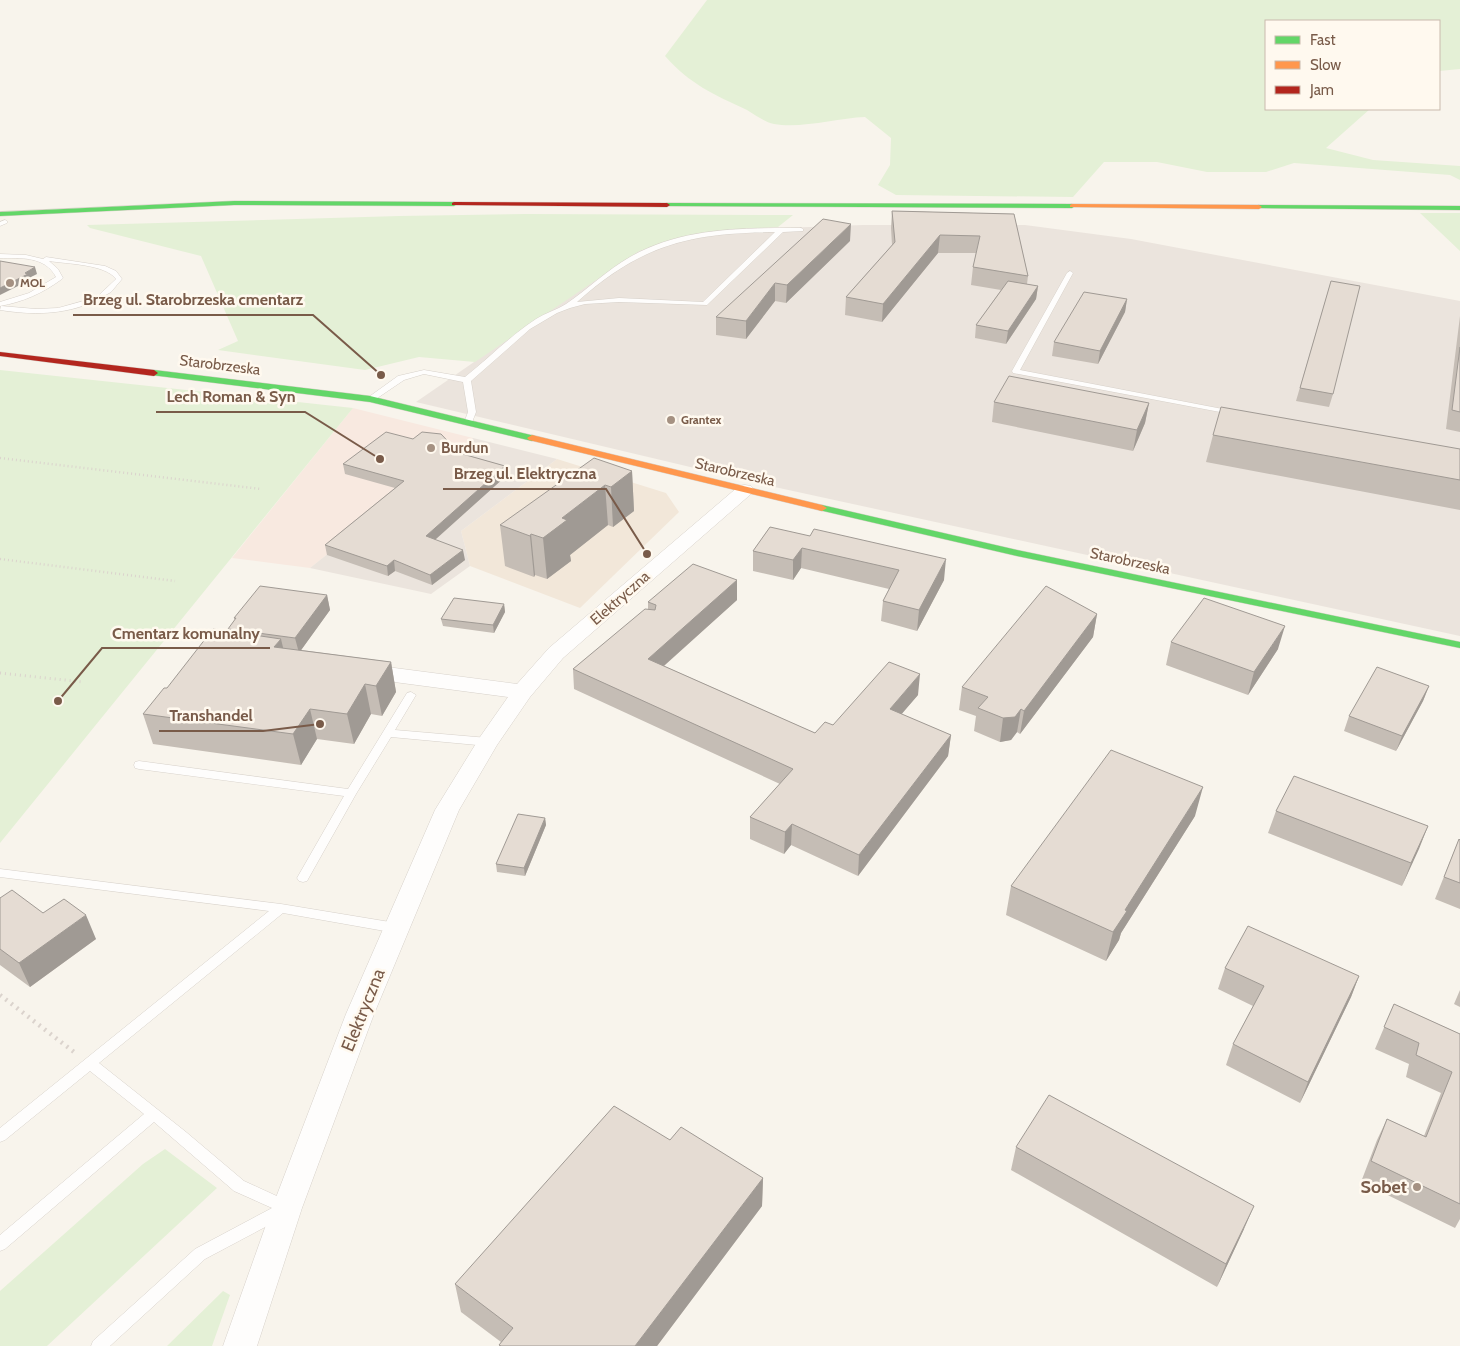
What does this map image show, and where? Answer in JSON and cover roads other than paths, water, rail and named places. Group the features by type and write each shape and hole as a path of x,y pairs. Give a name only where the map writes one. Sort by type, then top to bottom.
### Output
{"main road":[{"path":"1,220 260,209 468,204 1460,208"},
{"name":"Starobrzeska","path":"0,354 370,399 1017,553 1460,645"}],"street":[{"name":"Elektryczna","path":"240,1346 287,1208 360,1014 447,810 488,742 522,692 556,653 746,490"},
{"path":"348,668 522,692"}],"lane":[{"path":"568,306 630,301 705,304 781,230"},
{"path":"467,380 529,327 568,306 576,298 638,255 682,240 713,234 801,230"},
{"path":"0,256 36,258 103,267 114,272 119,279 102,295"},
{"path":"0,304 11,303 36,294 60,278 51,264 36,258"},
{"path":"1070,273 1016,371 1245,416"},
{"path":"0,308 50,312 76,308 91,301"},
{"path":"370,399 401,378 424,372 467,380"},
{"path":"467,380 472,412 468,423"},
{"path":"303,878 351,793 411,695"},
{"path":"388,733 488,742"},
{"path":"139,765 351,793"},
{"path":"0,873 281,908 397,929"},
{"path":"0,1136 281,908"},
{"path":"89,1063 154,1114 239,1186 287,1208"},
{"path":"0,1244 154,1114"},
{"path":"99,1346 200,1254 287,1208"}],"place":[{"name":"MOL","path":"10,283"},
{"name":"Brzeg ul. Starobrzeska cmentarz","path":"381,375"},
{"name":"Grantex","path":"671,420"},
{"name":"Burdun","path":"431,448"},
{"name":"Lech Roman & Syn","path":"380,459"},
{"name":"Brzeg ul. Elektryczna","path":"647,554"},
{"name":"Cmentarz komunalny","path":"58,701"},
{"name":"Transhandel","path":"320,724"},
{"name":"Sobet","path":"1417,1187"}]}
